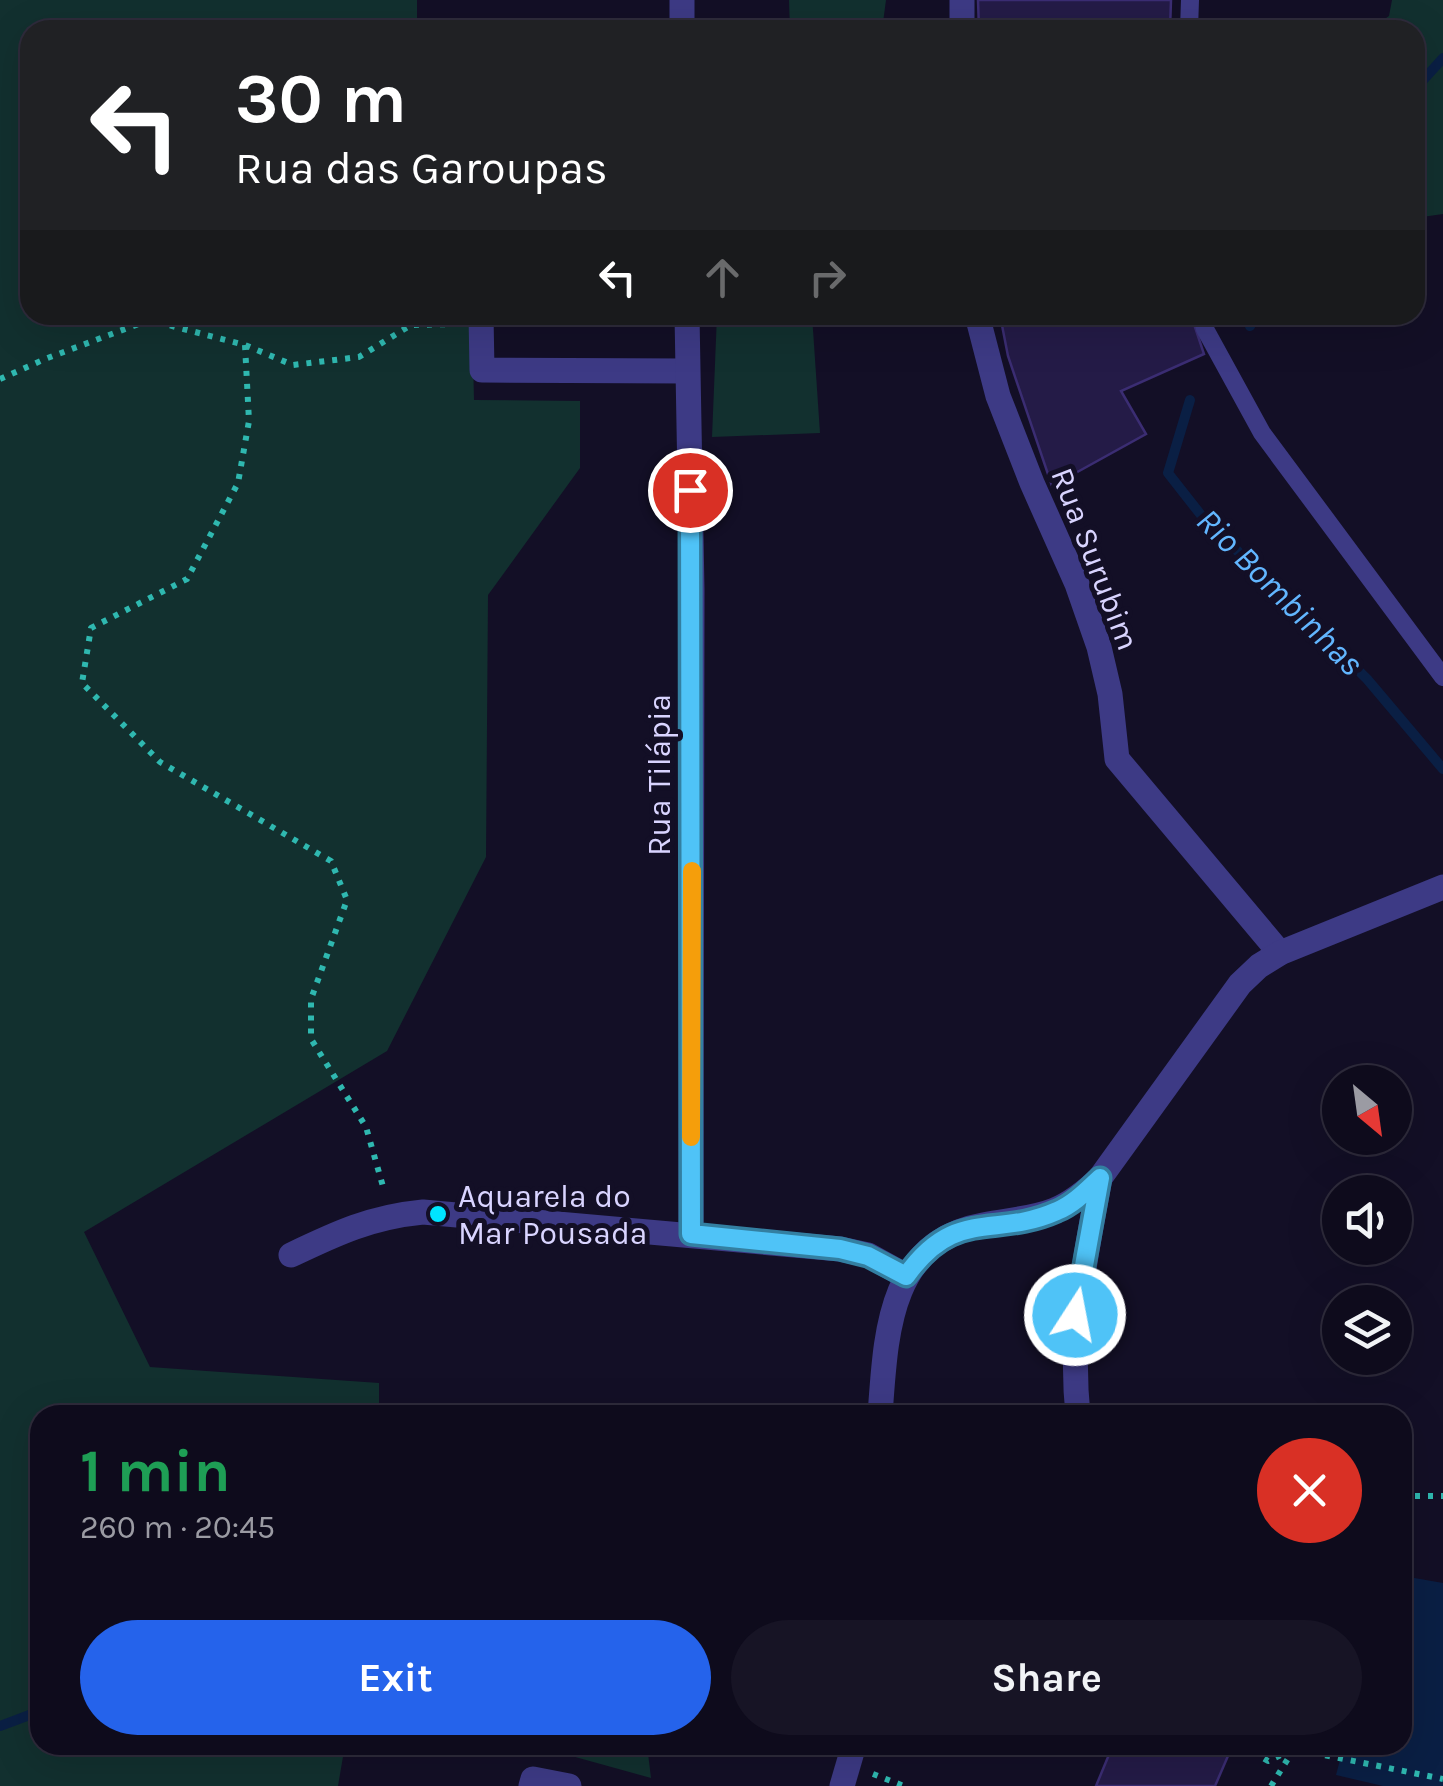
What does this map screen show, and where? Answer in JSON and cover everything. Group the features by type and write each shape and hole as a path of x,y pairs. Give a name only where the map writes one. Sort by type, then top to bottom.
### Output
{"street":[{"path":"481,325 482,370 688,371"},
{"name":"Rua Tilápia","path":"686,325 692,590 691,1234"},
{"name":"Rua Surubim","path":"980,325 998,396 1077,584 1099,648 1110,694 1117,758 1280,953"},
{"path":"881,1405 890,1324 906,1276 920,1256 937,1241 981,1225 1058,1211 1081,1196 1100,1178 1240,984 1259,966 1280,953 1443,887"},
{"path":"1077,1405 1073,1372 1075,1315 1100,1178"},
{"path":"291,1255 357,1224 422,1212 840,1249 868,1256 906,1276"},
{"path":"842,1786 851,1755"},
{"path":"531,1786 533,1779 569,1786"}],"lane":[{"path":"1204,325 1262,433 1443,676"}],"path":[{"path":"0,379 136,325"},
{"path":"169,325 245,345 293,365 359,357 411,325"},
{"path":"245,345 249,421 238,483 188,580 91,628 82,682 160,762 331,860 347,900 311,999 311,1038 366,1128 392,1215"},
{"path":"1412,1496 1443,1496"},
{"path":"1270,1786 1289,1755"},
{"path":"1334,1755 1443,1779"}],"green space":[{"path":"0,0 417,0 417,20 20,20 20,325 472,325 474,400 580,401 580,468 488,595 486,857 387,1051 84,1232 150,1367 379,1383 379,1405 30,1405 30,1755 343,1755 338,1786 0,1786"},
{"path":"789,0 886,0 883,20 790,20"},
{"path":"1392,0 1443,0 1443,214 1425,217 1425,20 1383,20 1389,16"},
{"path":"717,325 813,325 820,433 712,437"},
{"path":"568,1755 648,1755 651,1778"}],"water":[{"path":"1412,1578 1443,1583 1443,1786 1383,1786 1336,1775 1341,1755 1412,1755"}],"building":[{"path":"978,0 1171,0 1170,20 979,20"},
{"path":"1002,325 1194,325 1204,354 1121,391 1146,434 1052,486 1008,356"},
{"path":"1109,1755 1228,1755 1215,1786 1096,1786"}],"waterway":[{"path":"1425,78 1443,58"},
{"name":"Rio Bombinhas","path":"1190,400 1168,473 1201,515 1367,679 1443,769"},
{"path":"0,1726 30,1715"}],"slow traffic":[{"path":"691,1137 692,871"}],"place":[{"name":"Aquarela do Mar Pousada","path":"438,1214"}],"route":[{"path":"690,490 691,1234 840,1249 868,1256 906,1276 937,1241 981,1225 1058,1211 1100,1178 1075,1315"}]}
